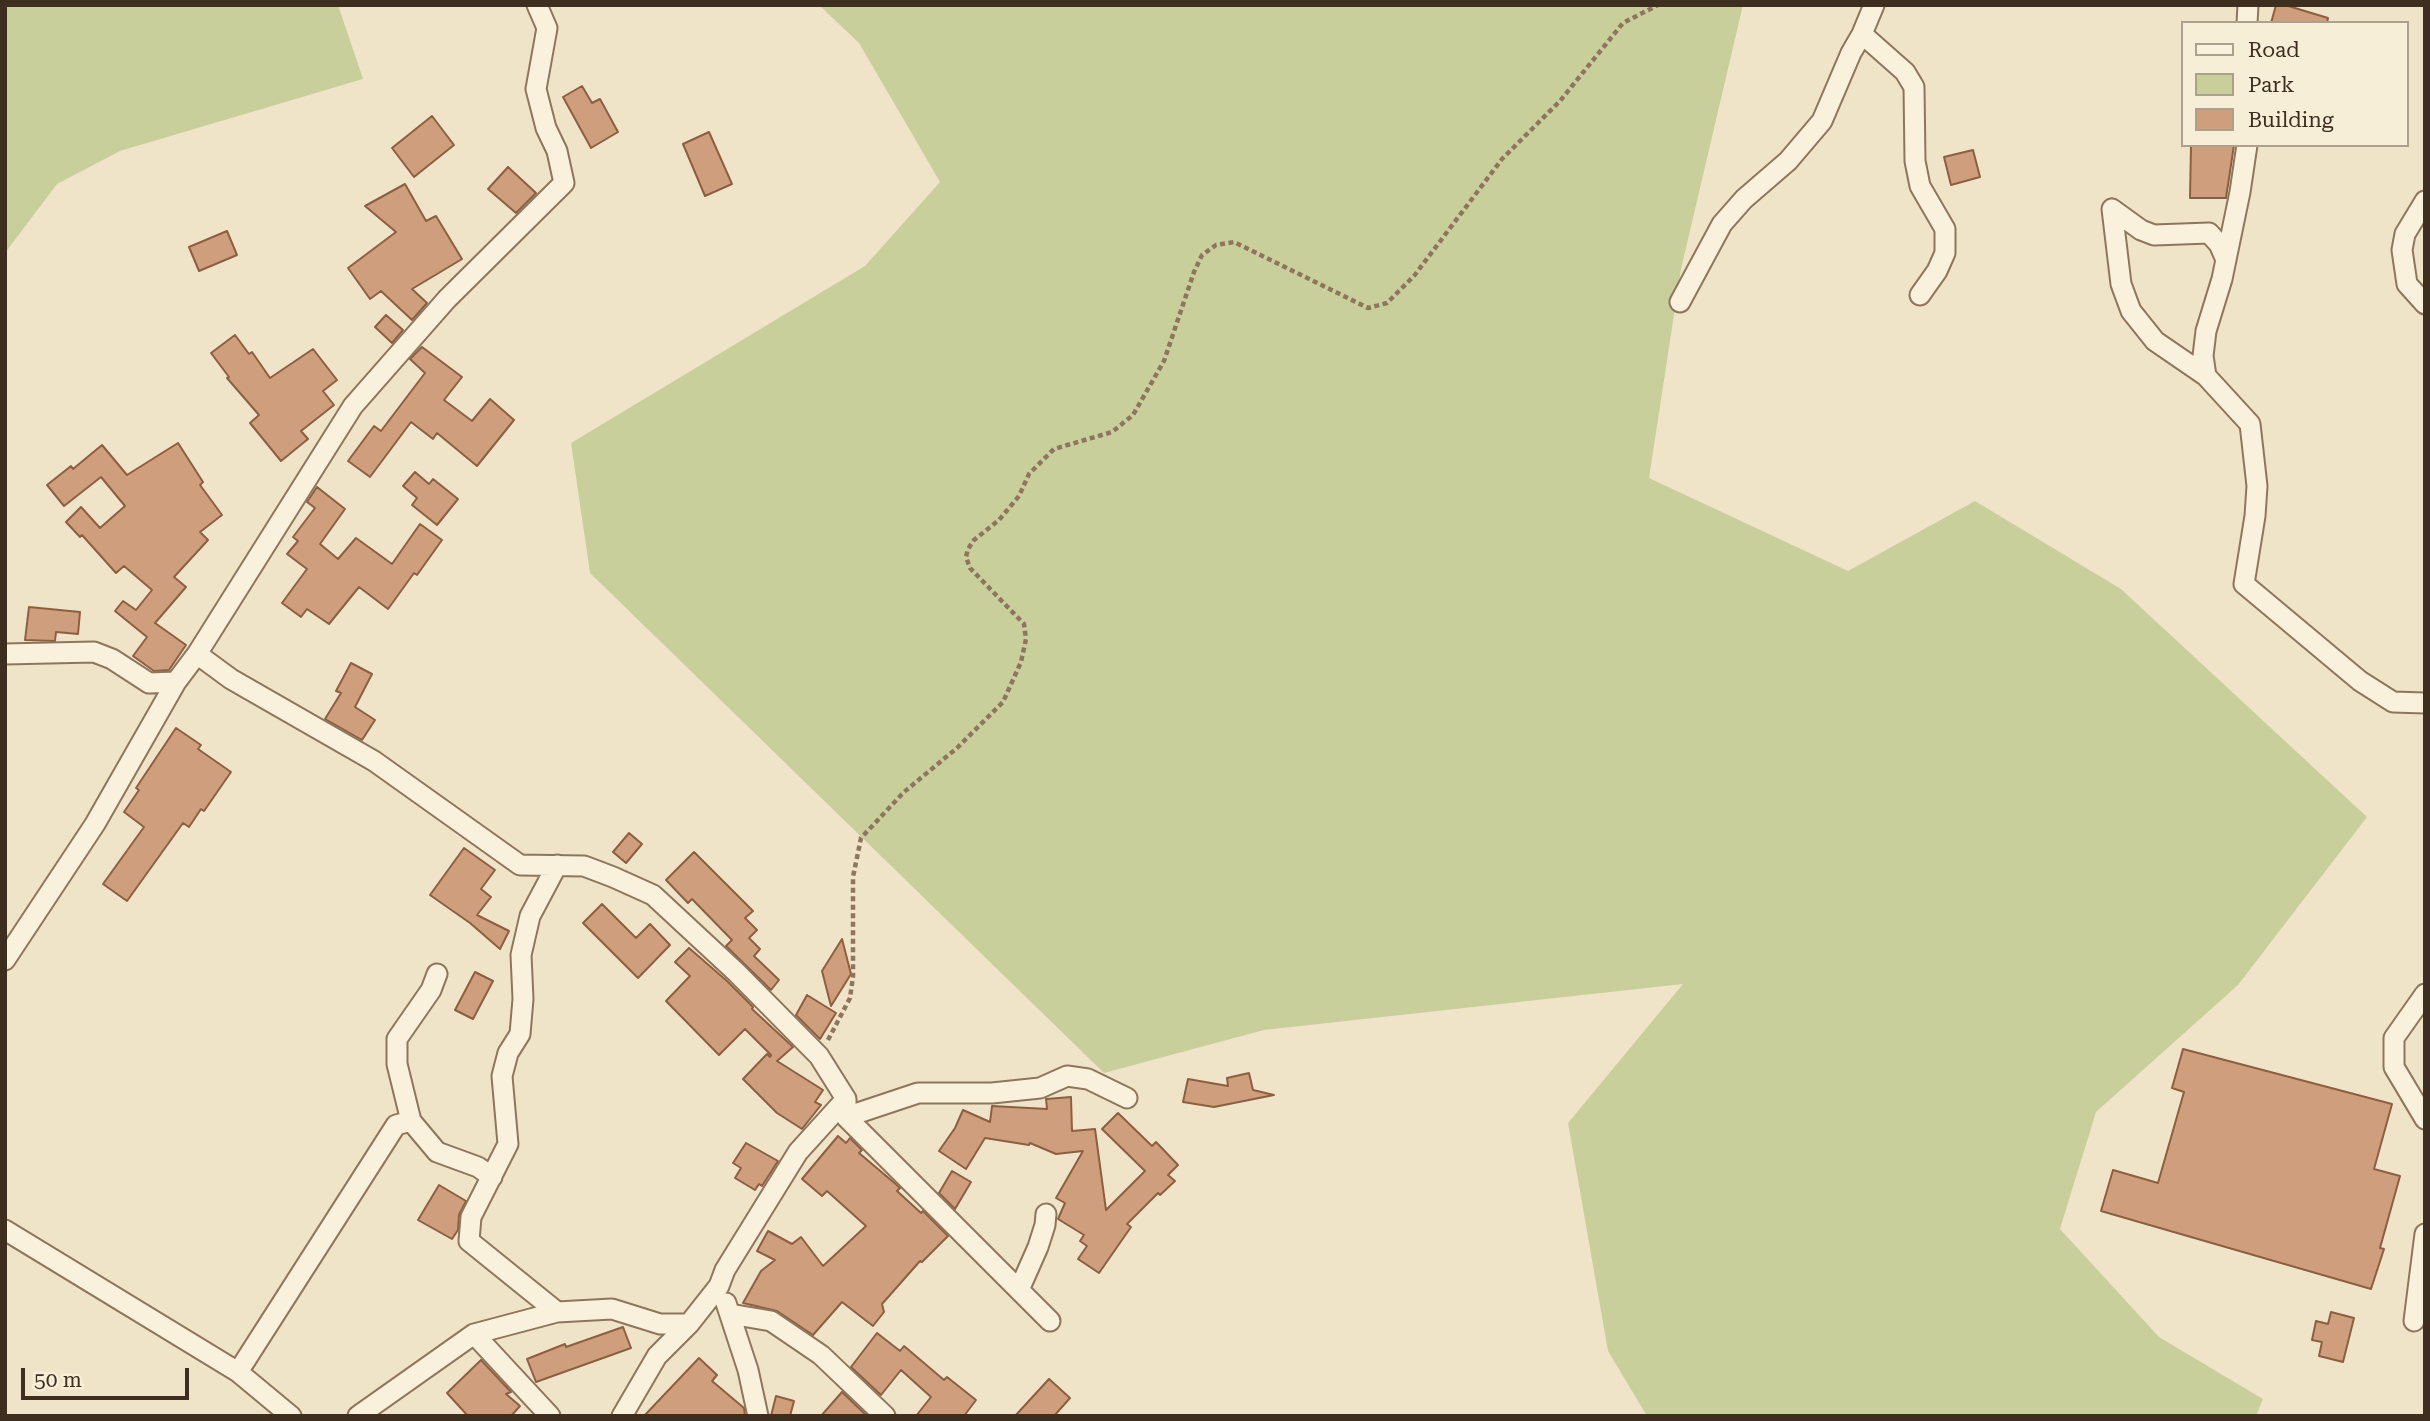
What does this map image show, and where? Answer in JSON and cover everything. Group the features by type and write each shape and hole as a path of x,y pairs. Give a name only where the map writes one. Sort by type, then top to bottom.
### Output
{"street":[{"path":"5,960 94,824 176,682 197,654 353,406 447,299 564,183 557,151 546,128 536,89 547,29 537,5"},
{"path":"1681,302 1723,224 1744,199 1788,161 1822,121 1874,5"},
{"path":"1862,34 1899,65 1914,87 1915,161 1920,186 1945,229 1945,253 1937,271 1920,295"},
{"path":"2206,376 2203,356 2206,331 2240,192 2246,147"},
{"path":"2425,201 2405,234 2402,250 2407,284 2425,304"},
{"path":"2225,260 2219,244 2209,233 2154,234 2141,230 2112,209 2121,284 2131,311 2155,341 2206,376 2250,424 2256,486 2255,516 2244,584 2360,681 2393,702 2425,703"},
{"path":"5,654 94,652 112,659 149,683 176,682"},
{"path":"197,654 230,679 374,761 520,865 584,866 653,895 736,972 819,1056 846,1108 1050,1321"},
{"path":"557,865 530,916 521,955 523,999 520,1034 508,1053 502,1076 508,1144 471,1217 469,1241 557,1312"},
{"path":"437,974 431,990 397,1039 397,1064 411,1121 437,1152 478,1167 492,1177"},
{"path":"2425,993 2393,1038 2394,1067 2425,1119"},
{"path":"622,1416 657,1356 689,1324 719,1286 725,1270 797,1152 846,1108 918,1093 992,1093 1041,1088 1067,1076 1088,1079 1127,1098"},
{"path":"238,1372 396,1125 411,1121"},
{"path":"1019,1290 1038,1247 1045,1225 1045,1214"},
{"path":"5,1230 238,1372 291,1416"},
{"path":"2414,1321 2425,1234"},
{"path":"719,1286 748,1370 758,1416"},
{"path":"358,1416 474,1334 557,1312 612,1309 660,1324 689,1324"},
{"path":"730,1314 771,1321 821,1355 886,1416"},
{"path":"474,1334 550,1416"}],"path":[{"path":"819,1056 850,998 853,977 853,877 861,838 904,792 957,748 1003,702 1021,662 1026,639 1024,624 970,568 966,557 974,540 999,520 1019,496 1029,474 1054,449 1112,432 1133,415 1164,361 1202,255 1216,244 1234,242 1368,308 1387,303 1414,276 1502,159 1560,101 1623,23 1658,5"}],"green space":[{"path":"5,5 338,5 363,79 120,151 57,184 5,253"},
{"path":"819,5 1743,5 1681,269 1649,478 1848,571 1975,501 2121,589 2367,817 2238,985 2096,1112 2060,1229 2159,1337 2263,1399 2256,1416 1647,1416 1608,1351 1568,1123 1683,984 1264,1030 1104,1073 590,573 571,443 865,266 940,182 859,43"}],"building":[{"path":"2276,5 2285,5 2328,18 2327,21 2272,21"},
{"path":"582,86 592,103 600,99 618,132 591,148 563,97"},
{"path":"432,116 454,145 414,177 392,148"},
{"path":"709,132 732,184 705,196 683,144"},
{"path":"2191,147 2234,147 2226,198 2190,198"},
{"path":"1973,150 1980,177 1951,185 1944,157"},
{"path":"508,167 536,193 516,213 488,189"},
{"path":"405,184 426,221 436,216 462,259 412,289 427,303 412,320 381,291 370,299 348,268 396,232 365,206"},
{"path":"227,231 237,255 199,271 189,247"},
{"path":"386,315 403,330 392,343 375,327"},
{"path":"235,335 249,354 252,352 270,378 313,349 337,380 323,391 334,405 301,431 308,439 281,461 250,423 259,415 227,378 229,377 211,353"},
{"path":"422,347 462,377 444,400 472,421 490,399 514,420 477,466 437,433 433,439 411,422 370,477 348,461 374,426 381,431 425,373 410,359"},
{"path":"178,443 203,482 200,485 222,515 200,532 208,540 174,577 186,587 155,623 186,645 169,670 154,671 133,656 147,637 115,611 123,601 136,610 152,590 124,566 116,573 82,535 80,537 66,522 81,507 100,528 125,506 101,477 64,506 47,485 71,466 73,469 102,445 127,475"},
{"path":"415,472 429,484 433,479 458,499 437,525 412,505 417,498 403,486"},
{"path":"317,487 345,509 320,544 338,559 356,538 392,564 420,524 442,540 388,609 359,587 329,624 307,609 301,617 282,603 307,569 287,554 298,541 293,537 315,508 307,502"},
{"path":"29,607 80,612 78,634 56,632 55,641 25,640"},
{"path":"351,663 372,674 355,707 375,720 362,740 325,719 341,693 336,691"},
{"path":"176,728 201,745 198,749 231,772 204,811 201,809 189,827 183,823 127,901 103,884 144,827 124,812 139,790 136,788"},
{"path":"629,833 642,844 626,863 613,852"},
{"path":"464,848 495,870 481,889 491,897 477,915 509,931 500,949 470,923 430,895"},
{"path":"694,852 753,911 745,918 757,930 749,938 760,949 754,956 779,980 771,990 726,946 732,940 692,899 688,903 666,880"},
{"path":"602,904 636,938 650,924 670,945 638,978 583,923"},
{"path":"842,939 851,974 831,1006 822,971"},
{"path":"689,948 727,981 752,1009 793,1047 777,1061 823,1090 815,1102 821,1105 802,1129 777,1113 743,1079 767,1054 770,1057 771,1055 745,1029 719,1055 666,1001 690,976 675,962"},
{"path":"475,972 493,981 473,1019 455,1010"},
{"path":"807,995 836,1013 820,1039 796,1015"},
{"path":"2183,1049 2392,1104 2374,1169 2400,1176 2380,1248 2384,1249 2371,1289 2101,1211 2113,1170 2158,1183 2184,1092 2172,1088"},
{"path":"1249,1073 1253,1090 1274,1095 1214,1107 1183,1102 1188,1079 1228,1086 1227,1078"},
{"path":"1071,1097 1072,1131 1095,1129 1106,1210 1145,1171 1102,1129 1118,1113 1152,1146 1156,1142 1178,1165 1168,1175 1175,1181 1160,1195 1158,1193 1127,1224 1131,1227 1099,1273 1078,1259 1087,1246 1080,1241 1084,1235 1058,1219 1065,1203 1056,1198 1083,1151 1056,1154 1030,1143 985,1138 966,1169 939,1151 955,1128 963,1110 990,1122 992,1106 1047,1109 1046,1099"},
{"path":"838,1136 846,1143 850,1138 862,1150 859,1153 900,1188 897,1191 921,1213 923,1211 948,1236 920,1261 882,1304 884,1312 873,1326 842,1302 813,1335 777,1311 743,1303 761,1271 775,1260 757,1251 768,1231 792,1244 801,1237 823,1266 866,1226 827,1191 822,1196 802,1179"},
{"path":"746,1143 778,1161 762,1186 759,1184 755,1190 735,1178 741,1168 733,1163"},
{"path":"952,1171 971,1182 955,1209 939,1193"},
{"path":"439,1185 466,1201 459,1215 458,1230 452,1239 418,1220"},
{"path":"2331,1312 2354,1318 2343,1362 2319,1356 2322,1342 2312,1340 2316,1321 2328,1324"},
{"path":"623,1327 631,1348 536,1382 527,1359 565,1344 566,1347"},
{"path":"877,1333 900,1351 904,1346 944,1380 947,1377 976,1400 964,1416 916,1416 931,1397 901,1370 881,1395 851,1367"},
{"path":"699,1358 717,1375 712,1381 744,1408 745,1416 644,1416"},
{"path":"481,1360 511,1392 506,1394 520,1406 511,1416 468,1416 447,1393"},
{"path":"1049,1379 1070,1398 1054,1416 1015,1416"},
{"path":"842,1392 866,1415 865,1416 821,1416"},
{"path":"776,1396 794,1401 790,1416 771,1416"}]}
